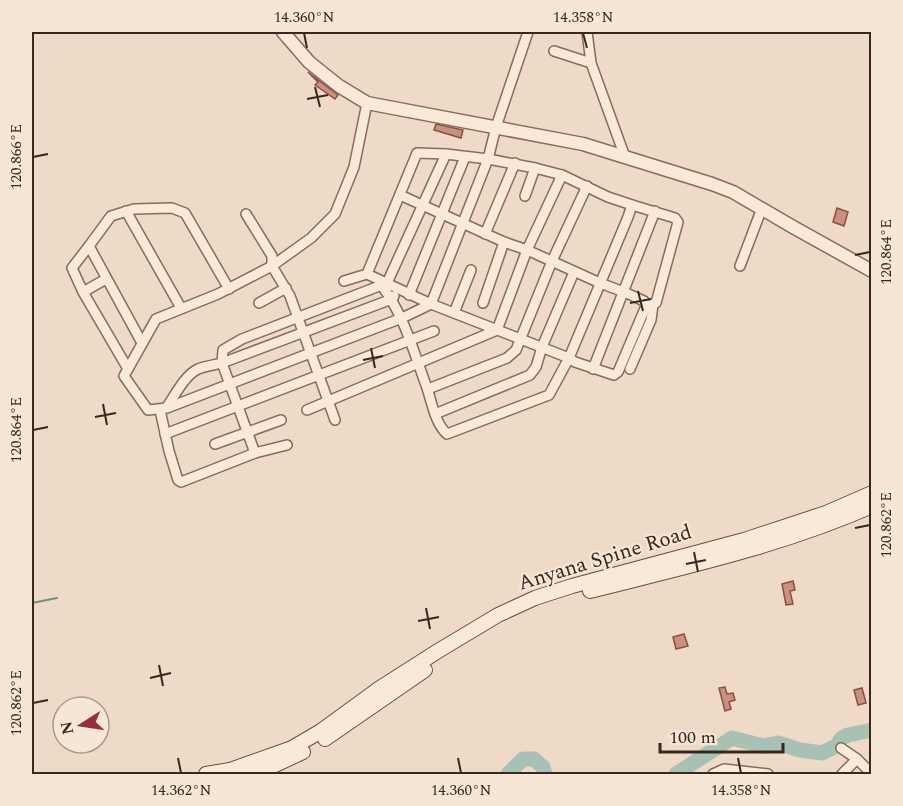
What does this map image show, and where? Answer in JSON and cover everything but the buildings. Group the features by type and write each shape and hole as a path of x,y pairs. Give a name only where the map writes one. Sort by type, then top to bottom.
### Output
{"main road":[{"name":"Anyana Spine Road","path":"206,774 230,770 292,748 321,731 380,688 438,651 498,615 535,598 744,540 826,513 872,493"},
{"name":"Anyana Spine Road","path":"247,774 297,756 443,658 538,605 750,550 830,524 872,506"}],"street":[{"path":"283,32 309,62 339,86 367,103 583,144 733,192 872,271"},
{"path":"367,103 354,166 335,214 311,238 272,266 229,289 156,319 124,376 148,410 163,409 402,318 431,304 488,159 496,127 528,32"},
{"path":"587,32 591,63 625,157"},
{"path":"554,51 591,63"},
{"path":"344,281 367,274 384,284 431,304 592,369 614,375 618,372 650,305 659,293 678,222 675,218 608,197 562,175 488,159 417,153 367,274"},
{"path":"255,453 222,363 223,350 384,284 446,154"},
{"path":"287,445 255,453 181,482 178,480 165,434 163,409 193,372 303,333 392,299 404,292 442,213 465,157"},
{"path":"485,234 515,164"},
{"path":"525,196 535,168"},
{"path":"307,410 497,330 527,250 562,175"},
{"path":"428,389 507,358 516,350 552,261 586,186"},
{"path":"400,195 600,284 624,291 650,305"},
{"path":"384,284 402,318 435,414 447,434 543,398 553,389 569,358 632,205"},
{"path":"128,369 83,292 72,268 111,216 134,209 172,208 185,213 229,289"},
{"path":"740,266 762,208"},
{"path":"126,211 181,308"},
{"path":"592,369 655,212"},
{"path":"246,214 272,256 272,266 286,288 335,420"},
{"path":"483,303 504,242"},
{"path":"89,246 142,343"},
{"path":"454,313 471,270"},
{"path":"435,414 524,379 536,367 542,347 574,272"},
{"path":"83,292 106,279"},
{"path":"259,303 286,288"},
{"path":"630,369 651,320 650,305"},
{"path":"165,434 434,331"},
{"path":"215,444 280,420"},
{"path":"841,747 872,774"},
{"path":"843,774 857,759"},
{"path":"713,774 724,769 768,774"}],"waterway":[{"path":"32,603 57,598"},
{"path":"676,774 732,738 763,746 778,743 800,750 822,753 836,746 842,738 848,735 872,730"},
{"path":"508,774 523,759 534,759 543,767 545,774"}]}
